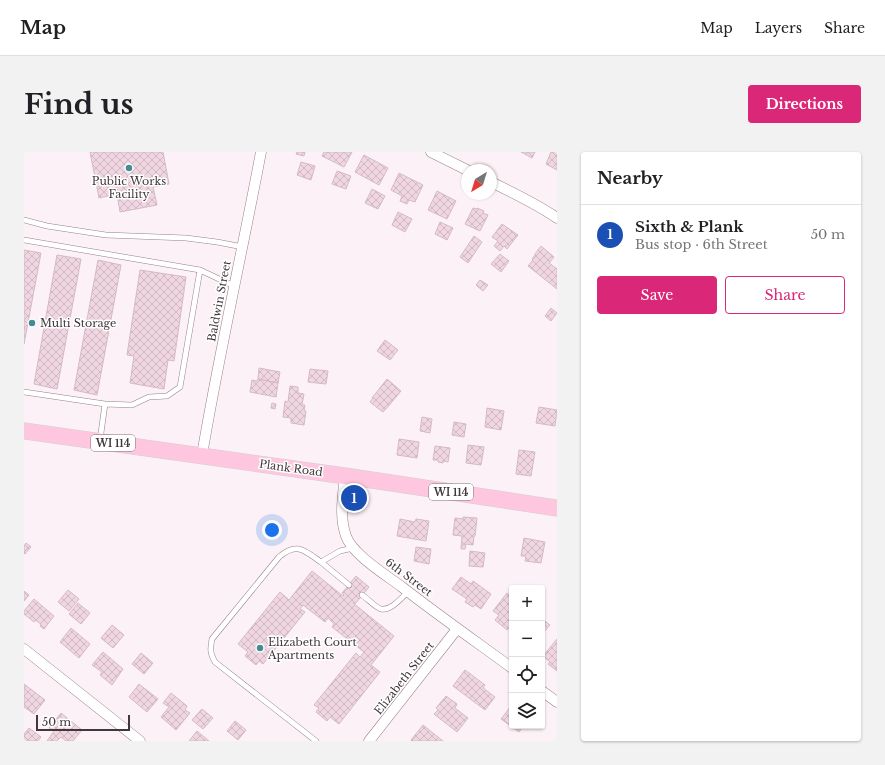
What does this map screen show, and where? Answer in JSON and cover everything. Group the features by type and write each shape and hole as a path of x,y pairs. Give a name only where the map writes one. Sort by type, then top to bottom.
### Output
{"main road":[{"name":"Plank Road","path":"24,431 202,455 557,508"}],"street":[{"name":"Baldwin Street","path":"202,455 261,152"},
{"path":"431,152 461,167"},
{"path":"497,185 547,211 557,218"},
{"name":"6th Street","path":"345,476 342,515 346,537 353,548 361,556 408,592 509,666"},
{"name":"Elizabeth Street","path":"369,741 457,629"},
{"path":"24,649 140,741"},
{"path":"545,693 557,702"}],"lane":[{"path":"24,220 46,226 106,235 186,238 242,247"},
{"path":"24,240 200,270 234,286"},
{"path":"24,392 105,404 132,405 149,397 167,396 180,387 200,270"},
{"path":"99,441 105,404"},
{"path":"320,562 340,551 353,548"},
{"path":"316,741 218,665 211,656 210,648 212,639 279,557 285,552 293,549 305,551 349,585"},
{"path":"362,595 380,609 387,609 408,592"}],"building":[{"name":"Public Works Facility","path":"90,152 163,152 169,184 153,187 157,205 120,212 117,194 99,198"},
{"path":"297,152 305,152 304,156 296,154"},
{"path":"324,152 352,152 344,167 322,156"},
{"path":"521,152 535,152 532,158"},
{"path":"551,152 557,152 557,170 546,164"},
{"path":"364,155 388,168 379,185 355,172"},
{"path":"301,162 315,166 311,180 297,175"},
{"path":"337,171 351,176 346,189 332,184"},
{"path":"399,173 423,185 415,202 409,200 407,204 400,201 402,196 391,190"},
{"path":"372,189 385,196 378,209 365,203"},
{"path":"437,191 456,201 447,219 428,210"},
{"path":"473,208 484,211 483,213 488,215 480,231 465,224"},
{"path":"398,212 412,219 405,232 392,225"},
{"path":"440,222 453,228 447,240 435,234"},
{"path":"502,224 518,235 507,249 504,246 500,251 494,246 498,241 492,237"},
{"path":"474,236 482,242 468,263 460,257"},
{"path":"541,246 554,257 549,263 557,269 557,289 528,266"},
{"path":"24,250 41,253 24,344"},
{"path":"500,254 509,261 501,272 491,264"},
{"path":"57,255 81,259 57,389 34,384"},
{"path":"98,260 121,265 97,395 74,390"},
{"path":"140,270 186,277 174,361 168,360 164,389 130,383 134,356 127,355"},
{"path":"480,280 488,285 483,291 476,285"},
{"path":"551,308 557,313 551,321 545,316"},
{"path":"385,340 398,350 390,360 377,351"},
{"path":"259,368 280,372 278,383 258,379"},
{"path":"310,369 328,371 326,384 308,382"},
{"path":"258,379 278,383 276,397 250,392 252,380 257,381"},
{"path":"387,379 401,391 383,412 370,402"},
{"path":"290,386 298,387 298,393 304,394 302,405 305,405 304,411 306,411 304,425 291,423 291,418 283,417 285,401 288,402"},
{"path":"272,403 276,404 275,409 271,408"},
{"path":"539,407 557,410 555,426 536,423"},
{"path":"487,408 504,411 501,430 485,427"},
{"path":"422,417 432,419 430,433 420,431"},
{"path":"454,422 466,424 464,437 452,435"},
{"path":"399,439 419,442 417,458 397,455"},
{"path":"468,445 484,447 481,465 466,463"},
{"path":"435,446 450,448 448,462 443,461 443,463 438,462 438,460 433,460"},
{"path":"519,450 535,452 531,476 516,474"},
{"path":"463,517 477,518 473,545 466,544 465,549 461,549 462,536 453,535 455,518 463,519"},
{"path":"400,519 415,522 416,519 429,521 426,541 397,536"},
{"path":"524,538 545,542 541,563 525,561 526,556 521,556"},
{"path":"26,543 31,547 25,554 24,546"},
{"path":"416,547 431,549 429,564 414,561"},
{"path":"470,551 485,553 483,567 469,566"},
{"name":"Elizabeth Court Apartments","path":"312,571 343,596 344,595 342,593 356,576 369,587 355,604 354,602 353,603 394,636 371,665 380,672 339,724 330,717 327,721 316,712 319,708 314,705 356,653 360,657 364,652 332,627 334,624 328,618 325,622 303,605 300,609 305,612 263,664 259,661 256,665 245,656 248,652 238,644 280,592 289,600"},
{"path":"461,577 471,584 473,581 491,594 481,609 475,605 473,607 465,602 467,599 452,589"},
{"path":"68,590 79,599 69,611 58,602"},
{"path":"24,591 29,595 24,601"},
{"path":"507,593 509,595 509,627 507,630 495,620 499,615 493,611"},
{"path":"34,599 54,616 44,629 40,626 41,624 35,620 34,622 24,614 24,611"},
{"path":"78,603 90,613 81,624 69,614"},
{"path":"545,621 550,625 545,631"},
{"path":"112,625 124,635 113,648 101,638"},
{"path":"71,628 90,644 79,658 60,642"},
{"path":"557,639 557,671 548,664 550,662 545,658 545,654"},
{"path":"103,652 123,669 112,685 100,675 102,672 92,665"},
{"path":"141,653 153,663 144,674 132,664"},
{"path":"465,670 485,685 483,688 495,697 485,710 453,686"},
{"path":"24,684 45,700 34,714 24,707"},
{"path":"139,684 158,699 147,712 129,697"},
{"path":"171,693 187,706 185,710 190,713 176,730 161,717 169,707 163,703"},
{"path":"446,696 457,704 455,708 468,718 457,732 434,714 438,710 436,708"},
{"path":"202,709 213,718 203,729 192,720"},
{"path":"509,709 509,725 501,719"},
{"path":"61,713 82,730 73,741 66,741 61,737 57,741 47,741 54,731 49,728"},
{"path":"235,721 246,730 238,740 227,731"},
{"path":"423,725 443,741 412,741 411,740"},
{"path":"29,728 41,737 38,741 24,741 24,734"},
{"path":"197,731 209,741 189,741"}],"place":[{"name":"Public Works Facility","path":"129,168"},
{"name":"Multi Storage","path":"32,323"},
{"name":"Sixth & Plank","path":"354,498"},
{"name":"Elizabeth Court Apartments","path":"260,648"}]}
